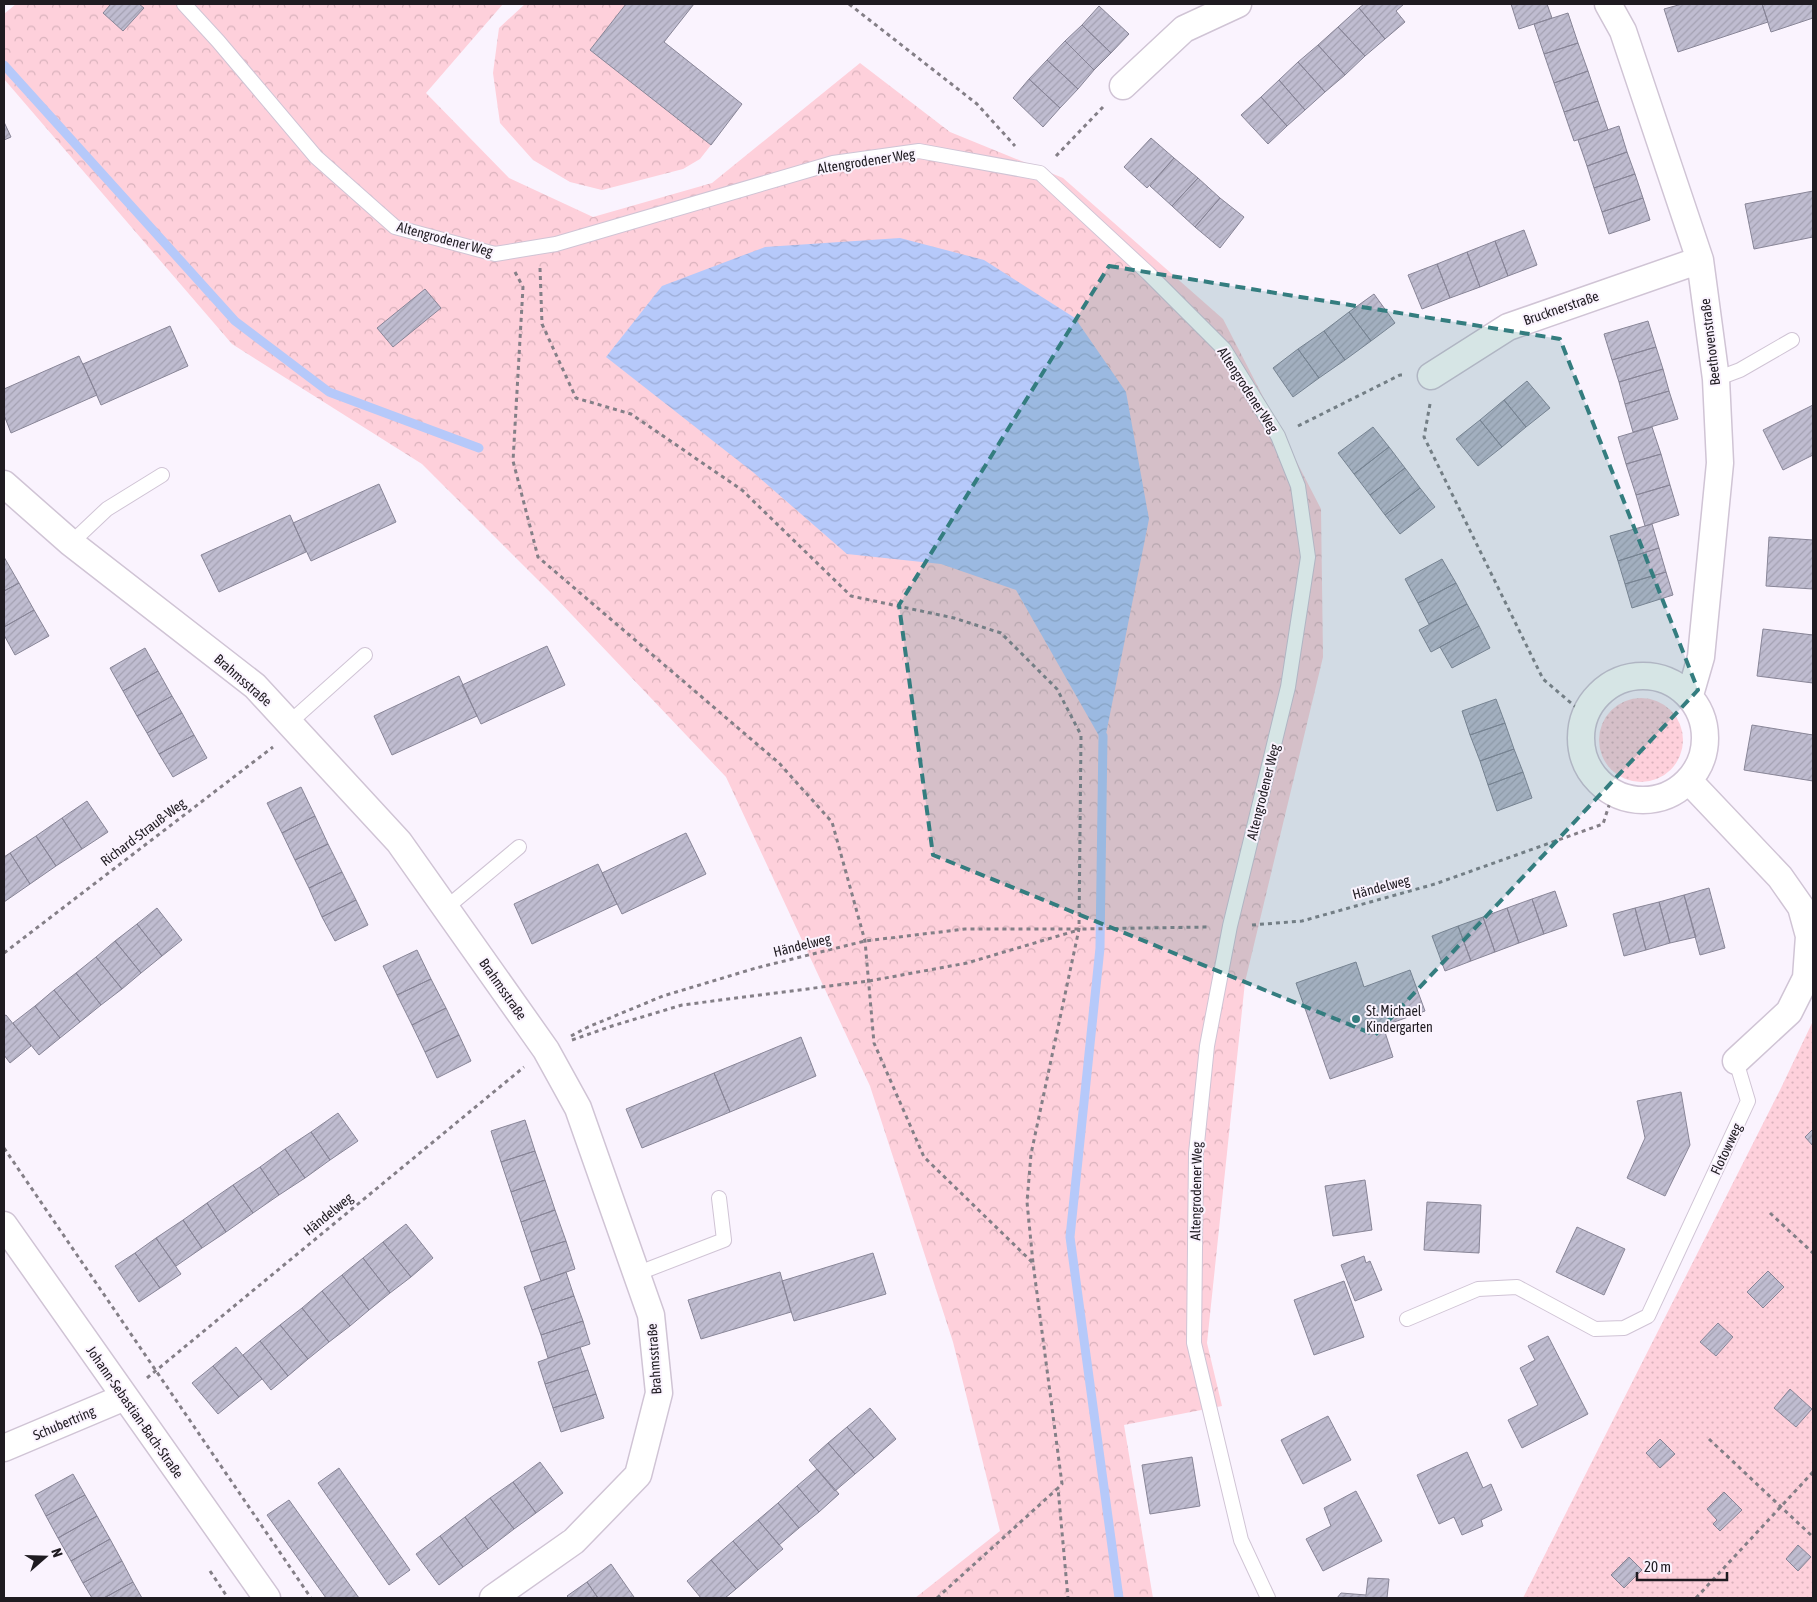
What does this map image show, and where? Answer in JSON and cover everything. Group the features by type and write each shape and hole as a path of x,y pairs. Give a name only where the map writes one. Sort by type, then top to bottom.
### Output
{"street":[{"path":"1123,86 1184,29 1238,4"},
{"name":"Beethovenstraße","path":"1608,4 1623,31 1700,260 1716,379 1720,463 1701,656 1690,695"},
{"name":"Brucknerstraße","path":"1431,376 1508,327 1700,260"},
{"name":"Brahmsstraße","path":"4,484 71,543 255,686 400,842 546,1050 578,1108 651,1315 660,1393 638,1474 574,1541 492,1598"},
{"path":"1632,676 1653,676 1673,682 1690,695 1700,711 1705,729 1705,748 1700,766 1689,781 1672,793 1653,800 1633,799 1613,793 1599,782 1588,767 1582,750 1581,732 1585,714 1596,697 1612,683 1632,676"},
{"name":"Flotowweg","path":"1689,781 1780,877 1800,907 1809,936 1806,978 1789,1012 1736,1061"},
{"name":"Johann-Sebastian-Bach-Straße","path":"4,1225 267,1598"},
{"name":"Schubertring","path":"4,1448 124,1397"}],"lane":[{"name":"Altengrodener Weg","path":"184,4 316,157 394,227 500,254 556,244 833,163 919,151 1040,172 1148,273 1224,349 1278,436 1298,486 1308,557 1288,687 1230,926 1206,1046 1196,1153 1194,1343 1241,1540 1268,1598"},
{"path":"1716,379 1740,370 1792,340"},
{"path":"71,543 107,509 162,476"},
{"path":"292,726 365,655"},
{"path":"446,908 519,847"},
{"name":"Flotowweg","path":"1407,1319 1478,1289 1517,1287 1594,1328 1624,1328 1648,1316 1748,1101 1736,1061"},
{"path":"636,1274 724,1240 719,1198"}],"path":[{"path":"849,4 977,104 1040,172 1123,86"},
{"path":"500,254 541,269 542,324 576,398 631,414 742,490 851,596 954,618 1000,633 1057,689 1081,734 1081,929 1031,1154 1028,1202 1033,1263 1062,1484 937,1598"},
{"path":"500,254 523,287 512,461 538,557 779,763 832,822 865,941 874,1043 924,1157 1033,1263"},
{"path":"1278,436 1400,375 1431,376 1430,405 1424,437 1543,679 1585,714"},
{"name":"Richard-Strauß-Weg","path":"4,952 292,726"},
{"name":"Händelweg","path":"124,1397 546,1050 588,1027 663,996 756,968 865,941 965,930 1230,926 1302,920 1435,884 1603,824 1613,793"},
{"name":"Händelweg","path":"546,1050 612,1026 682,1005 869,981 967,963 1081,929"},
{"path":"4,1148 311,1598"},
{"path":"1770,1213 1813,1253"},
{"path":"1709,1439 1813,1537"},
{"path":"1696,1598 1813,1472"},
{"path":"1058,1488 1068,1598"}],"highlighted area":[{"path":"1109,266 1560,339 1698,690 1375,1035 933,855 899,605"}],"green space":[{"path":"16,4 503,4 426,93 509,178 593,217 712,183 860,63 950,132 1063,178 1223,319 1321,509 1323,657 1245,982 1207,1343 1222,1406 1124,1425 1153,1598 915,1598 1000,1531 953,1342 870,1086 726,777 554,596 422,464 232,344 4,79 4,14"},
{"path":"525,4 626,4 590,50 711,145 700,159 683,169 602,190 570,182 533,160 500,123 493,73 499,28"},
{"path":"1633,698 1649,698 1665,705 1676,716 1683,732 1680,756 1671,770 1665,775 1649,782 1633,782 1617,775 1606,764 1599,748 1599,732 1606,716 1617,705"},
{"path":"1813,1021 1813,1598 1523,1598 1781,1088"}],"water":[{"path":"900,238 984,260 1075,318 1126,392 1149,519 1106,734 1099,736 1016,590 941,564 847,554 754,473 606,357 662,286 765,247"}],"building":[{"path":"111,4 139,4 144,8 123,31 103,13"},
{"path":"626,4 694,4 664,42 742,104 711,145 590,50"},
{"path":"1364,4 1404,4 1396,11 1405,22 1385,39 1359,8"},
{"path":"1511,4 1547,4 1552,18 1519,29"},
{"path":"1682,4 1762,4 1768,22 1678,52 1664,9"},
{"path":"1762,4 1813,4 1813,18 1771,32"},
{"path":"1099,6 1129,34 1111,53 1082,25"},
{"path":"1359,8 1385,39 1365,56 1338,27"},
{"path":"1568,13 1578,43 1544,54 1534,24"},
{"path":"1082,25 1111,53 1094,70 1065,41"},
{"path":"1338,27 1365,56 1345,75 1318,45"},
{"path":"1065,41 1094,70 1078,89 1047,60"},
{"path":"1578,43 1588,71 1554,83 1544,54"},
{"path":"1318,45 1345,75 1325,92 1298,62"},
{"path":"1047,60 1078,89 1060,108 1029,79"},
{"path":"1298,62 1325,92 1305,110 1279,80"},
{"path":"1588,71 1598,101 1564,112 1554,83"},
{"path":"1029,79 1060,108 1043,127 1013,98"},
{"path":"1279,80 1305,110 1287,126 1261,97"},
{"path":"1261,97 1287,126 1268,144 1241,115"},
{"path":"1598,101 1608,130 1574,141 1564,112"},
{"path":"4,122 11,137 4,140"},
{"path":"1619,126 1627,152 1587,166 1578,140"},
{"path":"1151,138 1174,158 1147,188 1124,167"},
{"path":"1627,152 1635,174 1594,188 1587,166"},
{"path":"1174,158 1198,178 1172,206 1150,186"},
{"path":"1635,174 1643,198 1602,212 1594,188"},
{"path":"1198,178 1220,198 1195,227 1172,206"},
{"path":"1813,191 1813,237 1754,249 1745,204"},
{"path":"1220,198 1244,217 1220,248 1195,227"},
{"path":"1643,198 1650,220 1609,234 1602,212"},
{"path":"1524,230 1537,265 1508,276 1495,241"},
{"path":"1495,241 1508,276 1480,287 1467,252"},
{"path":"1467,252 1480,287 1450,298 1437,264"},
{"path":"1437,264 1450,298 1422,309 1408,275"},
{"path":"425,289 441,308 393,347 377,328"},
{"path":"1374,294 1395,323 1371,341 1349,312"},
{"path":"1349,312 1371,341 1345,360 1324,331"},
{"path":"1648,321 1656,347 1612,360 1604,334"},
{"path":"170,326 188,366 101,405 83,364"},
{"path":"1324,331 1345,360 1319,378 1298,349"},
{"path":"1656,347 1663,369 1619,382 1612,360"},
{"path":"1298,349 1319,378 1293,397 1273,368"},
{"path":"79,356 97,395 11,433 4,415 4,389"},
{"path":"1663,369 1669,391 1625,404 1619,382"},
{"path":"1527,381 1550,408 1526,427 1504,400"},
{"path":"1669,391 1678,419 1633,432 1625,404"},
{"path":"1504,400 1526,427 1502,447 1480,420"},
{"path":"1813,405 1813,455 1783,470 1763,430"},
{"path":"1480,420 1502,447 1478,466 1456,439"},
{"path":"1373,427 1389,447 1354,474 1338,453"},
{"path":"1652,427 1661,454 1626,464 1618,437"},
{"path":"1389,447 1405,468 1370,495 1354,474"},
{"path":"1661,454 1670,485 1636,495 1626,464"},
{"path":"1405,468 1420,488 1385,515 1370,495"},
{"path":"379,484 396,522 311,561 293,523"},
{"path":"1670,485 1679,515 1645,526 1636,495"},
{"path":"1420,488 1435,507 1400,534 1385,515"},
{"path":"290,515 306,552 219,592 201,555"},
{"path":"1652,524 1659,548 1618,561 1610,536"},
{"path":"1769,537 1813,540 1813,589 1766,586"},
{"path":"1659,548 1666,572 1625,584 1618,561"},
{"path":"4,557 19,583 4,591"},
{"path":"1442,559 1456,583 1418,603 1405,579"},
{"path":"1666,572 1673,595 1632,608 1625,584"},
{"path":"19,583 34,610 4,627 4,591"},
{"path":"1456,583 1467,604 1429,624 1418,603"},
{"path":"1467,604 1479,626 1431,652 1419,630"},
{"path":"34,610 49,636 15,655 4,635 4,627"},
{"path":"1479,626 1490,648 1452,668 1440,647"},
{"path":"1763,629 1813,635 1813,683 1757,676"},
{"path":"547,646 565,685 481,724 462,685"},
{"path":"145,648 158,671 123,691 110,668"},
{"path":"158,671 172,696 137,716 123,691"},
{"path":"459,676 477,716 392,755 374,716"},
{"path":"172,696 182,713 147,733 137,716"},
{"path":"1496,699 1505,723 1470,735 1462,711"},
{"path":"182,713 194,735 159,754 147,733"},
{"path":"1505,723 1514,749 1480,761 1470,735"},
{"path":"1752,725 1813,735 1813,781 1744,770"},
{"path":"194,735 207,758 173,777 159,754"},
{"path":"1514,749 1523,772 1488,785 1480,761"},
{"path":"1523,772 1532,798 1497,811 1488,785"},
{"path":"301,787 315,816 282,833 267,803"},
{"path":"87,801 108,832 82,849 62,818"},
{"path":"315,816 328,844 295,860 282,833"},
{"path":"62,818 82,849 56,866 36,836"},
{"path":"686,833 706,874 622,914 602,873"},
{"path":"36,836 56,866 30,884 10,853"},
{"path":"328,844 342,872 309,888 295,860"},
{"path":"10,853 30,884 4,902 4,857"},
{"path":"598,864 617,904 532,944 514,904"},
{"path":"342,872 356,900 322,917 309,888"},
{"path":"1709,888 1725,948 1700,955 1684,895"},
{"path":"1555,891 1567,926 1544,934 1532,899"},
{"path":"1684,895 1696,937 1670,943 1659,902"},
{"path":"1532,899 1544,934 1519,943 1507,908"},
{"path":"356,900 368,925 335,941 322,917"},
{"path":"1659,902 1670,943 1646,950 1635,908"},
{"path":"157,908 182,940 162,956 137,924"},
{"path":"1507,908 1519,943 1495,952 1483,917"},
{"path":"1635,908 1646,950 1624,956 1613,914"},
{"path":"1483,917 1495,952 1471,961 1458,926"},
{"path":"137,924 162,956 141,973 115,941"},
{"path":"1458,926 1471,961 1445,971 1432,936"},
{"path":"115,941 141,973 122,989 96,957"},
{"path":"417,950 431,979 397,995 383,966"},
{"path":"96,957 122,989 101,1005 76,973"},
{"name":"St. Michael Kindergarten","path":"1356,962 1364,987 1410,970 1425,1011 1383,1026 1393,1057 1330,1079 1296,983"},
{"path":"76,973 101,1005 80,1022 54,990"},
{"path":"431,979 446,1008 412,1025 397,995"},
{"path":"54,990 80,1022 60,1038 35,1006"},
{"path":"35,1006 60,1038 39,1055 13,1023"},
{"path":"446,1008 459,1035 425,1052 412,1025"},
{"path":"6,1015 31,1046 10,1063 4,1055 4,1016"},
{"path":"459,1035 471,1061 437,1078 425,1052"},
{"path":"801,1037 816,1076 730,1112 714,1073"},
{"path":"714,1073 730,1112 642,1148 626,1109"},
{"path":"1681,1092 1690,1145 1665,1196 1627,1178 1645,1138 1637,1101"},
{"path":"338,1113 358,1141 330,1160 311,1132"},
{"path":"525,1120 535,1151 501,1162 491,1131"},
{"path":"1813,1129 1813,1146 1805,1137"},
{"path":"311,1132 330,1160 305,1178 285,1149"},
{"path":"285,1149 305,1178 279,1195 260,1167"},
{"path":"535,1151 545,1180 511,1192 501,1162"},
{"path":"260,1167 279,1195 253,1213 233,1185"},
{"path":"545,1180 555,1210 521,1222 511,1192"},
{"path":"1365,1180 1372,1230 1333,1236 1325,1186"},
{"path":"233,1185 253,1213 226,1232 207,1203"},
{"path":"1427,1202 1481,1205 1479,1253 1424,1250"},
{"path":"207,1203 226,1232 202,1248 183,1220"},
{"path":"555,1210 566,1241 531,1252 521,1222"},
{"path":"183,1220 202,1248 176,1266 156,1238"},
{"path":"406,1224 433,1258 411,1277 383,1242"},
{"path":"1577,1227 1625,1249 1604,1295 1556,1272"},
{"path":"156,1238 181,1274 160,1288 135,1253"},
{"path":"566,1241 575,1269 541,1281 531,1252"},
{"path":"383,1242 411,1277 390,1293 363,1258"},
{"path":"135,1253 160,1288 139,1302 115,1266"},
{"path":"873,1253 886,1294 794,1321 782,1281"},
{"path":"1364,1256 1366,1263 1370,1261 1382,1290 1355,1301 1341,1265"},
{"path":"363,1258 390,1293 369,1310 342,1275"},
{"path":"1768,1271 1784,1287 1763,1308 1747,1292"},
{"path":"566,1272 574,1296 532,1310 524,1287"},
{"path":"780,1272 791,1312 701,1339 688,1300"},
{"path":"342,1275 369,1310 350,1326 322,1291"},
{"path":"1344,1281 1364,1337 1314,1355 1294,1300"},
{"path":"322,1291 350,1326 329,1342 302,1308"},
{"path":"574,1296 583,1321 541,1335 532,1310"},
{"path":"302,1308 329,1342 308,1359 280,1325"},
{"path":"583,1321 590,1344 548,1358 541,1335"},
{"path":"1718,1323 1733,1337 1716,1356 1700,1342"},
{"path":"280,1325 308,1359 288,1376 260,1341"},
{"path":"1548,1336 1588,1414 1522,1448 1508,1420 1538,1405 1520,1368 1535,1360 1528,1346"},
{"path":"260,1341 288,1376 271,1390 243,1355"},
{"path":"236,1347 262,1379 239,1397 213,1366"},
{"path":"580,1347 588,1370 545,1384 538,1362"},
{"path":"213,1366 239,1397 218,1414 192,1383"},
{"path":"588,1370 596,1394 553,1408 545,1384"},
{"path":"1790,1389 1812,1409 1796,1427 1774,1408"},
{"path":"596,1394 604,1418 561,1432 553,1408"},
{"path":"870,1408 896,1439 874,1458 847,1427"},
{"path":"1328,1416 1351,1460 1303,1484 1281,1440"},
{"path":"847,1427 874,1458 855,1474 828,1443"},
{"path":"1660,1439 1675,1454 1660,1468 1646,1453"},
{"path":"828,1443 855,1474 835,1491 809,1460"},
{"path":"1467,1452 1483,1488 1491,1484 1502,1510 1481,1520 1483,1526 1462,1535 1454,1517 1439,1524 1417,1475"},
{"path":"1192,1457 1200,1506 1150,1514 1142,1465"},
{"path":"540,1462 563,1493 536,1513 513,1482"},
{"path":"339,1468 410,1570 389,1585 318,1483"},
{"path":"817,1469 839,1494 819,1512 797,1486"},
{"path":"73,1474 85,1495 46,1516 35,1495"},
{"path":"513,1482 536,1513 514,1529 490,1498"},
{"path":"797,1486 819,1512 799,1528 778,1503"},
{"path":"1356,1491 1382,1541 1323,1571 1306,1539 1331,1526 1324,1508"},
{"path":"1724,1492 1742,1510 1720,1531 1713,1524 1717,1520 1707,1509"},
{"path":"85,1495 97,1516 58,1538 46,1516"},
{"path":"490,1498 514,1529 488,1549 465,1517"},
{"path":"289,1500 359,1598 326,1598 267,1515"},
{"path":"778,1503 799,1528 779,1545 758,1520"},
{"path":"97,1516 110,1539 71,1561 58,1538"},
{"path":"465,1517 488,1549 463,1567 440,1536"},
{"path":"758,1520 783,1549 758,1570 733,1541"},
{"path":"440,1536 463,1567 439,1585 416,1554"},
{"path":"110,1539 122,1561 83,1583 71,1561"},
{"path":"733,1541 758,1570 736,1589 711,1560"},
{"path":"1798,1545 1811,1557 1798,1571 1786,1559"},
{"path":"1629,1557 1642,1570 1624,1588 1611,1575"},
{"path":"711,1560 736,1589 725,1598 701,1598 687,1581"},
{"path":"122,1561 133,1582 104,1598 92,1598 83,1583"},
{"path":"611,1564 634,1597 598,1598 587,1582"},
{"path":"1368,1578 1389,1579 1387,1598 1337,1598 1341,1593 1366,1595"},
{"path":"133,1582 142,1598 104,1598"},
{"path":"587,1582 598,1598 569,1598 567,1596"}],"waterway":[{"path":"4,65 235,321 329,392 479,448"},
{"path":"1103,736 1100,948 1070,1237 1119,1598"}],"place":[{"name":"St. Michael Kindergarten","path":"1356,1019"}]}
